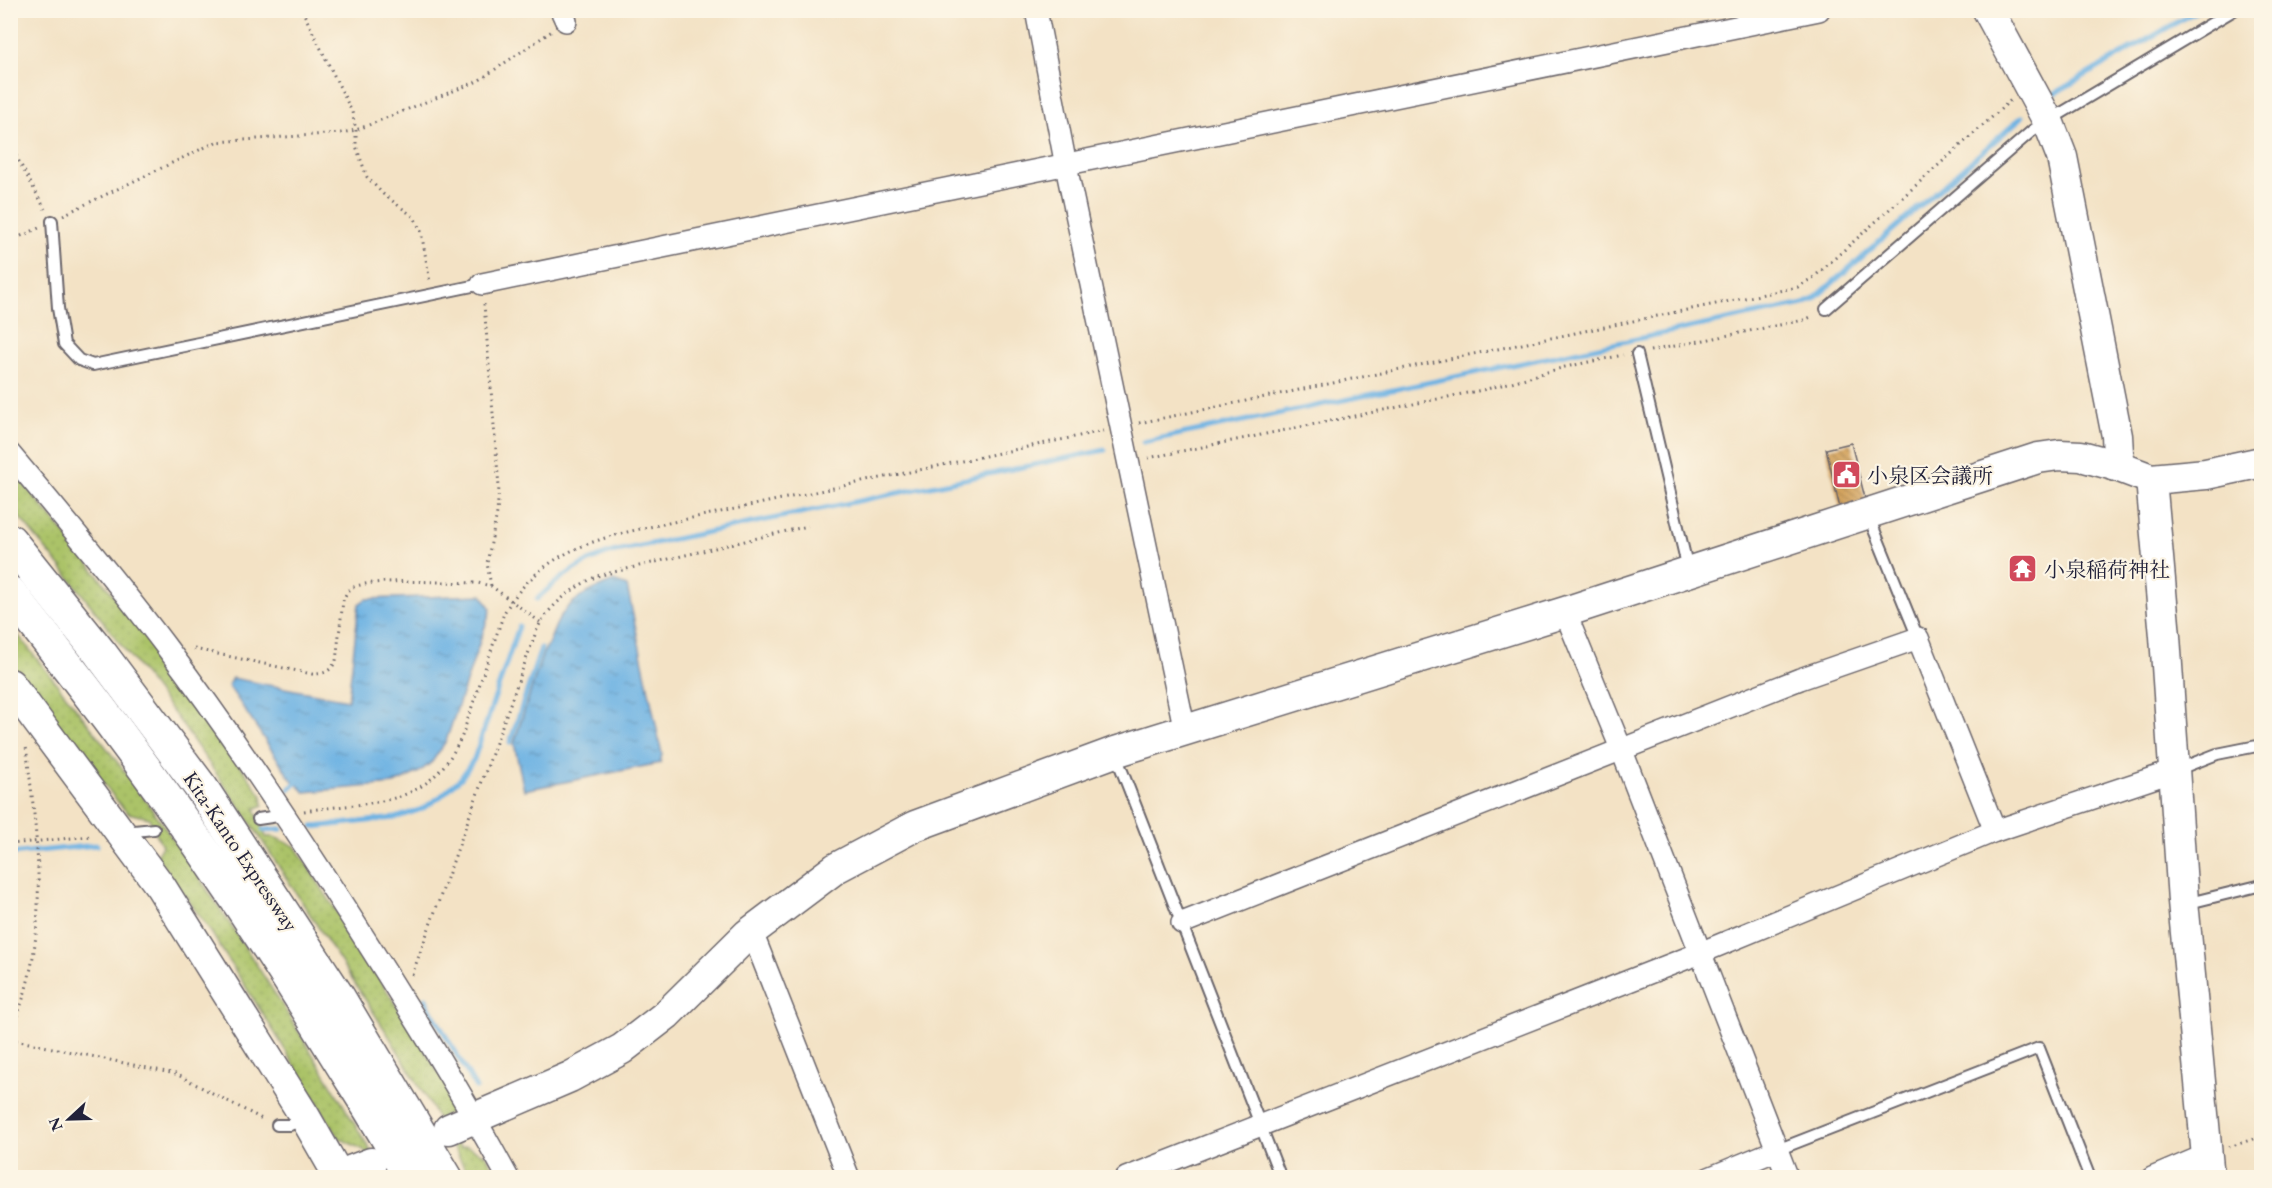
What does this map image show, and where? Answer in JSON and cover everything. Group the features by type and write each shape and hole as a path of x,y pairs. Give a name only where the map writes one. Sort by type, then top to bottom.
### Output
{"highway":[{"name":"Kita-Kanto Expressway","path":"10,541 100,653 202,789 338,997 446,1178"},
{"name":"Kita-Kanto Expressway","path":"10,593 87,689 221,875 311,1013 410,1178"}],"street":[{"path":"1036,10 1066,166 1185,731"},
{"path":"482,285 1819,10"},
{"path":"1988,10 2048,121 2062,157 2117,436 2118,453 2114,465"},
{"path":"10,454 85,543 165,645 285,815 476,1117 508,1178"},
{"path":"449,1129 570,1077 629,1045 666,1015 748,934 836,868 915,826 1115,752 1565,612 2038,458 2059,455 2081,456 2151,479 2206,474 2262,462"},
{"path":"2151,479 2165,636 2183,901 2208,1166 2152,1178"},
{"path":"1565,612 1622,751 1788,1178"},
{"path":"1182,923 1800,679 1918,638 1995,831"},
{"path":"10,684 161,887 305,1117 336,1177 371,1163"},
{"path":"1126,1178 1700,953 1995,831 2174,771"},
{"path":"748,934 757,945 849,1178"},
{"path":"1709,1178 1777,1150"}],"lane":[{"path":"1826,309 2033,130 2234,10"},
{"path":"52,221 58,308 64,344 79,360 93,365 482,285"},
{"path":"1637,354 1689,572"},
{"path":"1868,514 1918,638"},
{"path":"2174,771 2217,754 2262,745"},
{"path":"1115,752 1281,1178"},
{"path":"258,819 285,815"},
{"path":"122,832 154,829"},
{"path":"2183,901 2198,901 2262,885"},
{"path":"1777,1150 2039,1048 2090,1178"},
{"path":"276,1125 290,1125 305,1117"}],"path":[{"path":"302,10 352,112 356,130 356,146 367,177 383,194 414,217 421,231 433,294"},
{"path":"10,241 216,142 356,130 478,81 563,16"},
{"path":"285,815 382,802 412,792 438,774 462,736 504,613 521,586 548,564 586,545 608,536 1798,286 1814,278 2014,97 2030,87"},
{"path":"10,145 52,221"},
{"path":"482,285 499,487 488,563 491,586"},
{"path":"1129,461 1487,389 1565,367 1615,356 1637,354 1804,321 1826,309"},
{"path":"404,1000 540,622 545,615 583,583 597,576 808,526"},
{"path":"165,645 176,645 312,674 323,674 332,669 336,661 343,602 350,589 376,582 478,583 491,586 540,622"},
{"path":"10,1033 25,998 36,948 39,917 38,841 25,739 29,731 40,723"},
{"path":"10,844 122,832"},
{"path":"10,1039 176,1074 276,1125"},
{"path":"2208,1166 2262,1136"}],"green space":[{"path":"10,468 140,629 262,796 263,805 255,809 266,837 274,837 295,846 457,1101 454,1111 442,1117 460,1148 466,1146 486,1155 498,1177 470,1177 387,1033 248,819 178,719 69,577 11,507"},
{"path":"10,625 81,714 181,850 272,988 386,1177 378,1177 364,1150 339,1138 207,926 156,856 162,846 149,818 128,813 121,806 11,663"}],"water":[{"path":"614,581 627,586 662,754 660,763 524,790 514,743 543,653 561,615 567,608 589,592"},
{"path":"482,595 491,609 446,741 432,762 419,772 394,784 305,792 291,779 228,685 232,678 348,700 359,604 366,599"}],"building":[{"name":"小泉区会議所","path":"1851,443 1866,502 1840,508 1826,449"}],"waterway":[{"path":"2055,93 2198,10"},
{"path":"1143,442 1804,304 1814,299 2022,117"},
{"path":"537,599 572,571 590,560 612,552 1105,450"},
{"path":"313,827 395,818 422,809 440,797 461,778 474,759 519,626"},
{"path":"510,743 541,648"},
{"path":"289,789 299,780"},
{"path":"263,830 281,829"},
{"path":"10,854 97,845"},
{"path":"426,998 476,1088"}],"place":[{"name":"小泉区会議所","path":"1846,475"},
{"name":"小泉稲荷神社","path":"2023,569"}]}
